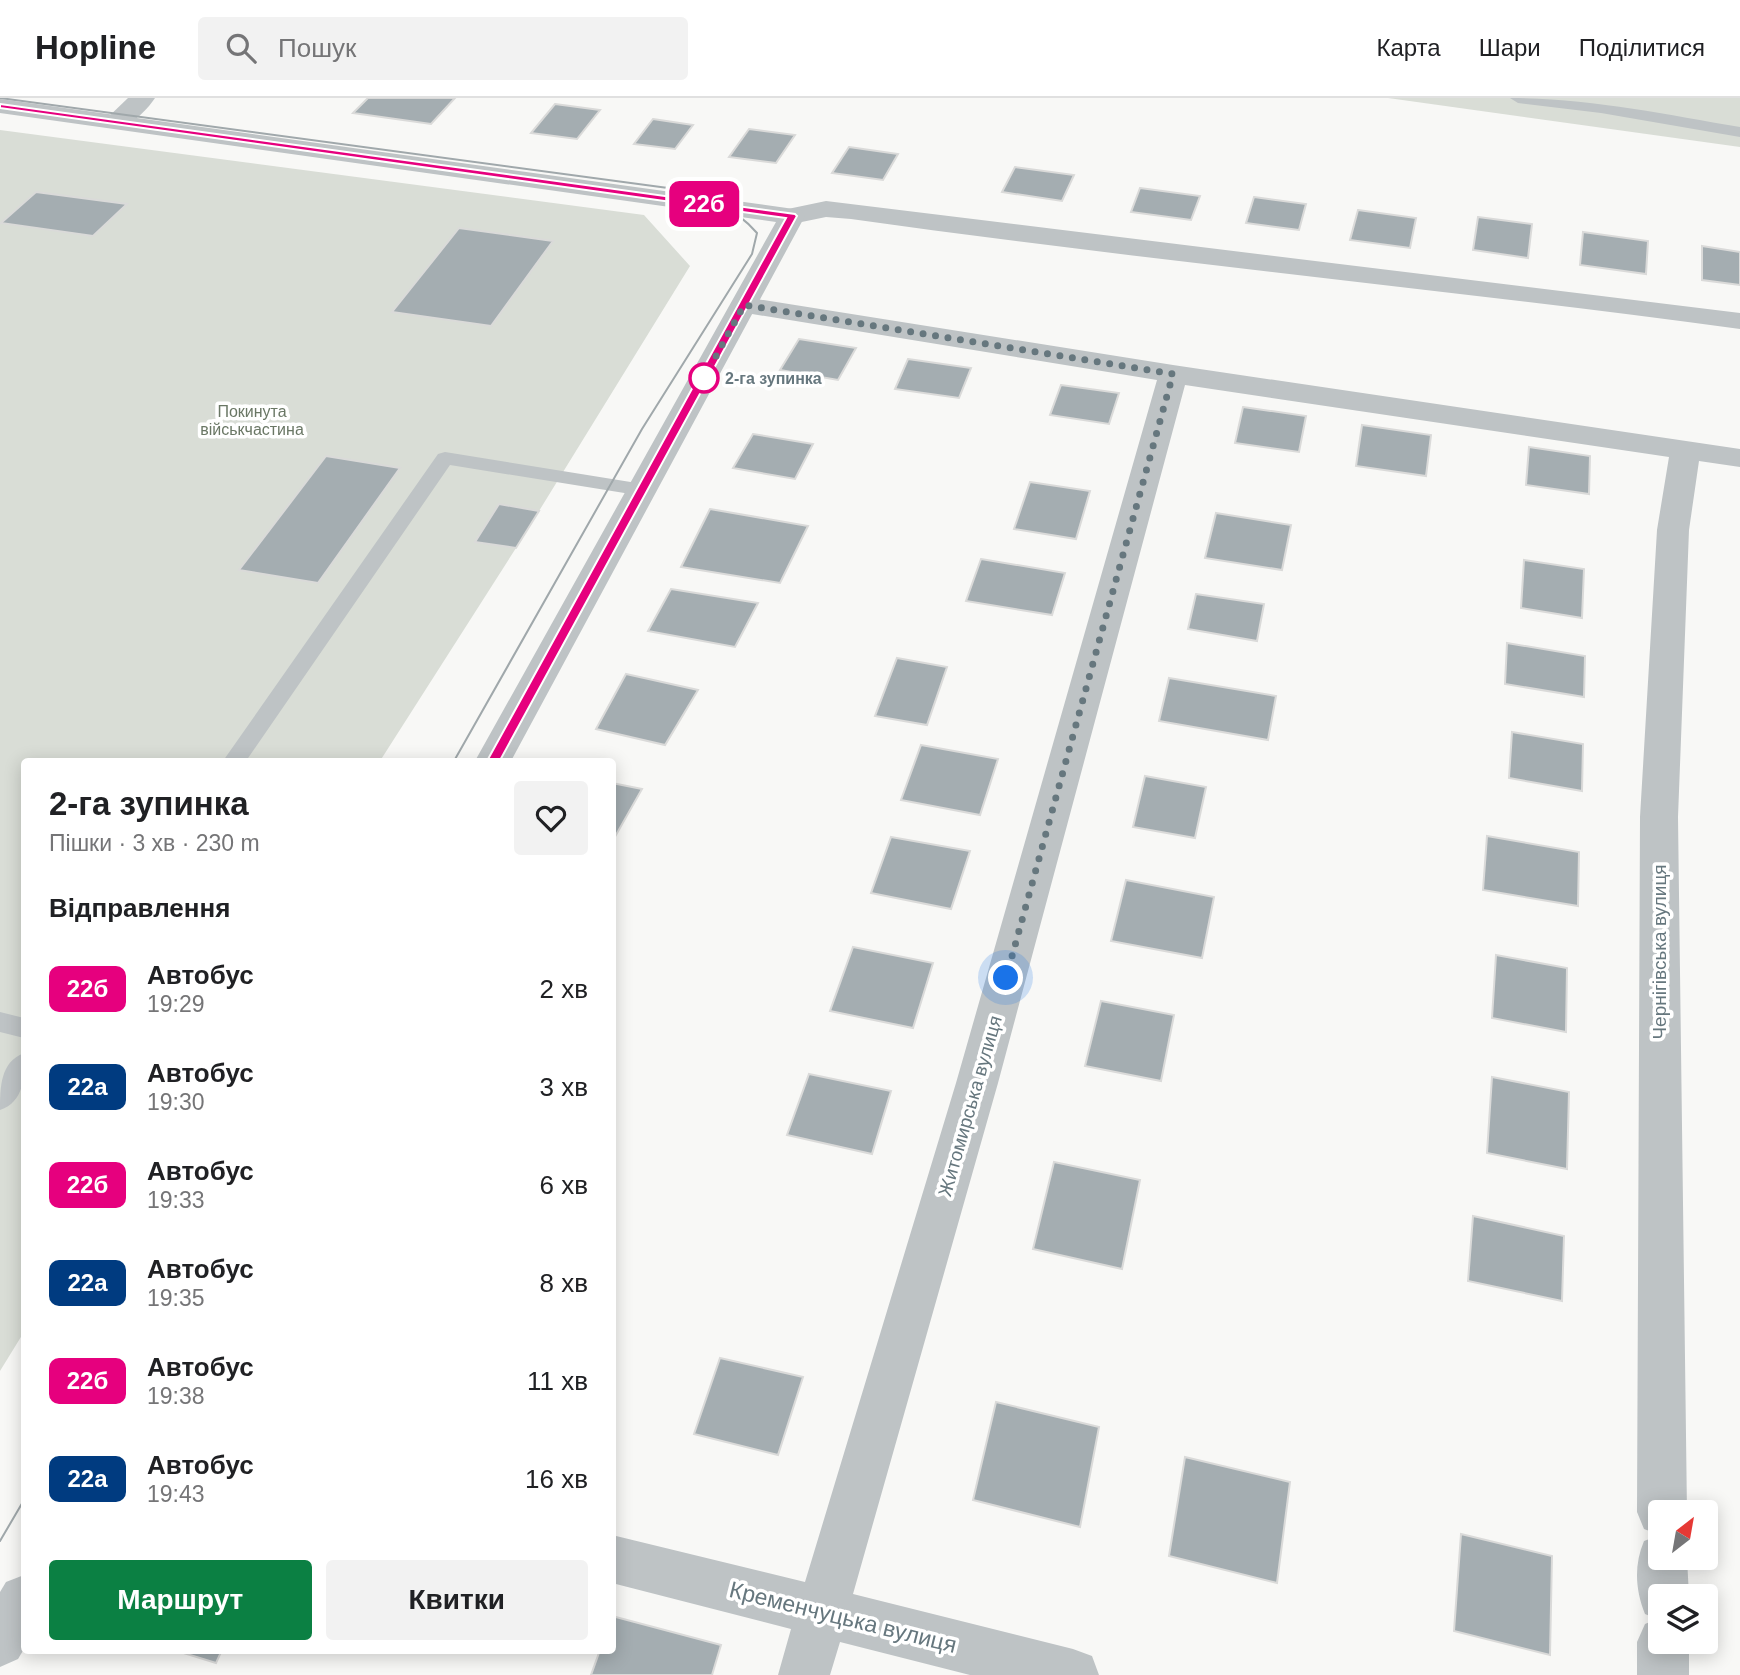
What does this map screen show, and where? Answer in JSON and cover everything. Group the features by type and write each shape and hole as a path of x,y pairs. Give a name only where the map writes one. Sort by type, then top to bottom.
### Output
{"street":[{"path":"115,122 143,98"},
{"path":"0,106 792,216 826,209 851,211 1051,238 1552,296 1740,321"},
{"path":"495,758 792,216"},
{"path":"744,305 1173,374 1740,458"},
{"name":"Житомирська вулиця","path":"804,1675 977,1083 1173,374"},
{"name":"Чернігівська вулиця","path":"1662,1500 1659,817 1673,530 1685,450"},
{"name":"Кременчуцька вулиця","path":"616,1560 1073,1675"},
{"path":"0,1641 21,1605"},
{"path":"1663,1654 1663,1675"}],"lane":[{"path":"1518,98 1601,108 1740,132"},
{"path":"236,758 445,458 643,490"},
{"path":"0,1022 21,1027"},
{"path":"0,1100 21,1068"}],"green space":[{"path":"1388,98 1740,98 1740,147"},
{"name":"Покинута військчастина","path":"0,130 644,215 690,266 539,511 499,504 475,541 516,548 382,758 21,758 21,1337 0,1371"}],"building":[{"path":"368,98 455,98 431,124 353,113"},
{"path":"555,104 600,110 577,139 531,133"},
{"path":"653,119 693,125 675,149 634,144"},
{"path":"749,129 795,135 776,163 729,157"},
{"path":"849,147 898,154 883,180 832,173"},
{"path":"1015,167 1074,175 1062,201 1002,192"},
{"path":"1140,188 1200,196 1191,220 1131,212"},
{"path":"36,192 127,204 93,236 1,223"},
{"path":"1254,197 1306,204 1299,230 1246,223"},
{"path":"1358,210 1416,218 1410,248 1350,240"},
{"path":"1478,217 1532,224 1528,258 1473,250"},
{"path":"459,228 553,241 491,326 392,312"},
{"path":"1583,232 1648,241 1646,274 1580,265"},
{"path":"1702,246 1740,252 1740,285 1702,280"},
{"path":"799,339 856,348 838,380 780,370"},
{"path":"908,359 971,368 959,398 895,389"},
{"path":"1061,385 1119,393 1109,424 1050,415"},
{"path":"1243,407 1306,416 1299,452 1235,443"},
{"path":"1362,425 1431,435 1426,476 1356,466"},
{"path":"753,434 813,444 795,479 733,468"},
{"path":"1529,447 1590,456 1589,494 1526,485"},
{"path":"326,456 400,468 318,583 239,570"},
{"path":"1030,482 1090,491 1076,539 1014,529"},
{"path":"499,504 539,511 516,548 475,542"},
{"path":"710,509 808,526 780,583 681,567"},
{"path":"1216,513 1291,525 1282,570 1205,558"},
{"path":"981,559 1065,573 1052,615 966,601"},
{"path":"1524,560 1584,569 1582,618 1521,608"},
{"path":"671,589 758,603 735,647 648,631"},
{"path":"1196,594 1264,604 1257,641 1188,629"},
{"path":"1507,643 1585,656 1584,697 1505,684"},
{"path":"897,658 947,667 927,725 875,716"},
{"path":"626,674 698,690 665,745 596,729"},
{"path":"1169,678 1276,696 1268,740 1159,721"},
{"path":"1512,732 1583,744 1582,791 1509,778"},
{"path":"921,745 998,759 980,815 901,800"},
{"path":"1145,776 1206,787 1195,838 1133,827"},
{"path":"616,784 642,789 616,835"},
{"path":"1487,836 1579,852 1578,906 1483,890"},
{"path":"891,837 970,851 951,909 871,893"},
{"path":"1126,880 1214,897 1202,958 1111,941"},
{"path":"853,947 933,963 913,1028 830,1011"},
{"path":"1496,955 1567,968 1566,1032 1492,1018"},
{"path":"1101,1001 1174,1015 1161,1081 1085,1066"},
{"path":"809,1074 891,1091 872,1154 787,1135"},
{"path":"1492,1077 1569,1092 1567,1169 1487,1153"},
{"path":"1054,1162 1140,1180 1122,1269 1033,1249"},
{"path":"1473,1216 1564,1236 1562,1301 1468,1281"},
{"path":"720,1358 803,1377 778,1455 694,1434"},
{"path":"996,1402 1099,1427 1080,1527 973,1500"},
{"path":"1185,1457 1290,1482 1277,1583 1169,1556"},
{"path":"1461,1534 1552,1556 1550,1655 1454,1631"},
{"path":"616,1617 721,1645 712,1675 591,1675 599,1654 616,1654"},
{"path":"187,1654 220,1654 216,1663"}],"tram line":[{"path":"0,98 668,188 717,203 738,215 757,233 752,254 642,429 456,758"},
{"path":"0,1541 21,1505"}],"bus line":[{"name":"22б","path":"0,106 792,216 495,758"}],"place":[{"name":"2-га зупинка","path":"704,378"}],"route":[{"path":"704,378 744,305 1173,374 1006,978"}]}
